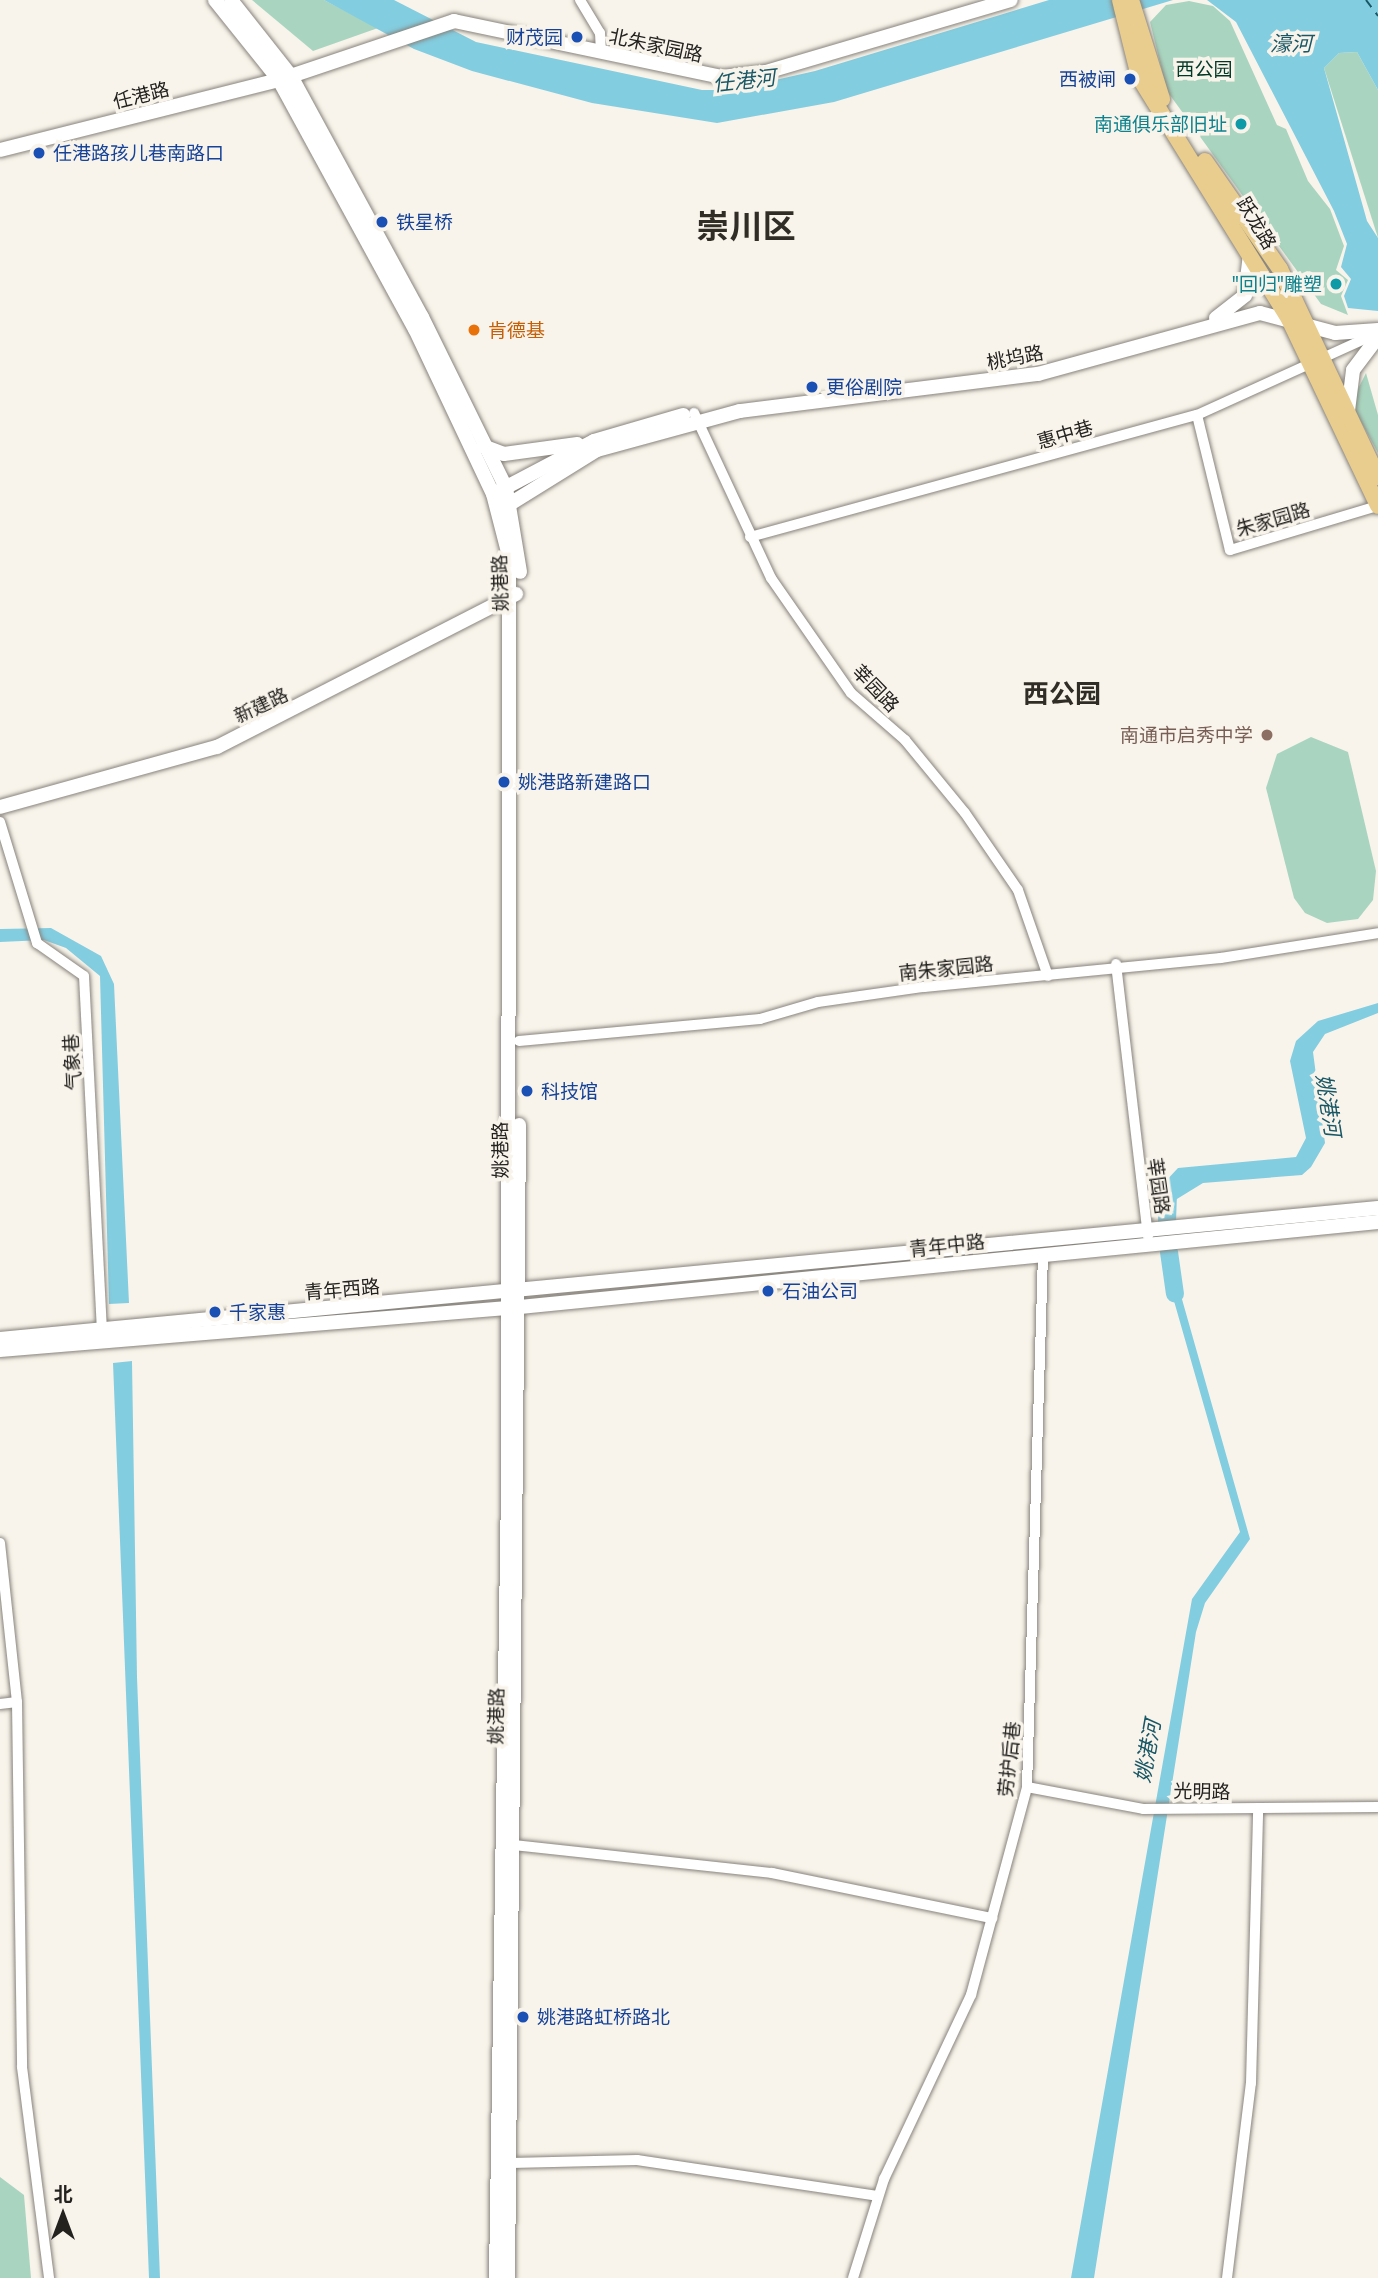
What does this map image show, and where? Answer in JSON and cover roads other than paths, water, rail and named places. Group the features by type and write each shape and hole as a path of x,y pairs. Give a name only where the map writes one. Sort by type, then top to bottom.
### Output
{"main road":[{"path":"215,0 285,78"},
{"path":"232,0 285,78"},
{"name":"北朱家园路","path":"285,78 389,47 454,21 693,75 747,76 990,3 1011,0"},
{"name":"跃龙路","path":"1120,0 1158,94 1235,197 1308,328 1315,361 1378,506"},
{"name":"跃龙路","path":"1131,0 1130,27 1143,86 1241,236 1315,361 1378,477"},
{"name":"任港路","path":"0,150 285,78"},
{"name":"姚港路","path":"285,78 375,225 483,446 505,507 516,594 519,1041 496,2278"},
{"name":"姚港路","path":"285,78 500,491"},
{"path":"1188,332 1245,295 1251,268 1241,236"},
{"name":"桃坞路","path":"500,491 594,441 696,417 1038,374 1260,313 1289,319 1308,328"},
{"path":"1308,328 1378,334 1353,370 1350,423"},
{"name":"桃坞路","path":"505,507 597,450 696,417"},
{"path":"483,446 524,454 594,441"},
{"name":"姚港路","path":"508,2278 514,1844 516,594"},
{"name":"新建路","path":"0,807 217,747 516,594"},
{"name":"青年中路","path":"514,1300 1043,1255 1378,1208"},
{"name":"青年中路","path":"514,1300 1148,1239 1378,1222"},
{"name":"青年西路","path":"0,1339 514,1300"},
{"name":"青年西路","path":"0,1350 514,1300"}],"street":[{"path":"580,0 600,33 601,53"},
{"name":"惠中巷","path":"750,537 1197,415 1378,334"},
{"name":"朱家园路","path":"1197,415 1230,550 1378,506"},
{"name":"莘园路","path":"696,417 750,537 851,693 905,740 1018,890 1048,976"},
{"name":"气象巷","path":"0,822 37,943 83,976 102,1330"},
{"name":"南朱家园路","path":"519,1041 760,1019 845,998 1048,976 1116,964 1221,958 1378,933"},
{"name":"莘园路","path":"1116,964 1148,1239"},
{"name":"劳护后巷","path":"853,2278 877,2196 971,1995 1027,1787 1043,1255"},
{"path":"0,1543 17,1702 22,2067 48,2278"},
{"path":"0,1704 17,1702"},
{"name":"光明路","path":"1027,1787 1143,1809 1378,1807"},
{"path":"1227,2278 1251,2083 1258,1810"},
{"path":"514,1844 772,1873 992,1918"},
{"path":"511,2163 637,2161 877,2196"}],"water":[{"path":"324,0 394,0 476,42 702,90 731,90 815,71 1049,0 1173,0 834,102 717,123 592,103 472,71 414,49"},
{"name":"濠河","path":"1207,0 1378,0 1378,90 1357,52 1339,53 1324,68 1367,221 1378,238 1378,311 1348,308 1344,296 1351,279 1341,267 1347,244 1334,211 1236,22"},
{"path":"51,928 101,956 114,984 129,1303 109,1304 100,976 66,948 44,940 0,942 0,929"},
{"path":"1378,1003 1378,1013 1325,1034 1313,1052 1325,1143 1311,1167 1302,1175 1203,1183 1159,1210 1163,1184 1178,1168 1296,1157 1306,1138 1290,1061 1296,1041 1318,1021"},
{"path":"1174,1271 1250,1539 1205,1603 1196,1632 1094,2278 1071,2278 1192,1599 1240,1532 1166,1273"},
{"path":"132,1361 137,1677 160,2278 149,2278 113,1363"}],"waterway":[{"name":"姚港河","path":"1167,1222 1168,1188"},
{"name":"姚港河","path":"1169,1252 1175,1294"}],"place":[{"name":"财茂园","path":"577,37"},
{"name":"西被闸","path":"1130,79"},
{"name":"南通俱乐部旧址","path":"1241,124"},
{"name":"任港路孩儿巷南路口","path":"39,153"},
{"name":"铁星桥","path":"382,222"},
{"name":"\"回归\"雕塑","path":"1336,284"},
{"name":"肯德基","path":"474,330"},
{"name":"更俗剧院","path":"812,387"},
{"name":"南通市启秀中学","path":"1267,735"},
{"name":"姚港路新建路口","path":"504,782"},
{"name":"科技馆","path":"527,1091"},
{"name":"石油公司","path":"768,1291"},
{"name":"千家惠","path":"215,1312"},
{"name":"姚港路虹桥路北","path":"523,2017"}],"district":[{"name":"崇川区","path":"746,225"},
{"name":"西公园","path":"1062,693"}],"water label":[{"name":"任港河","path":"744,80"}]}
